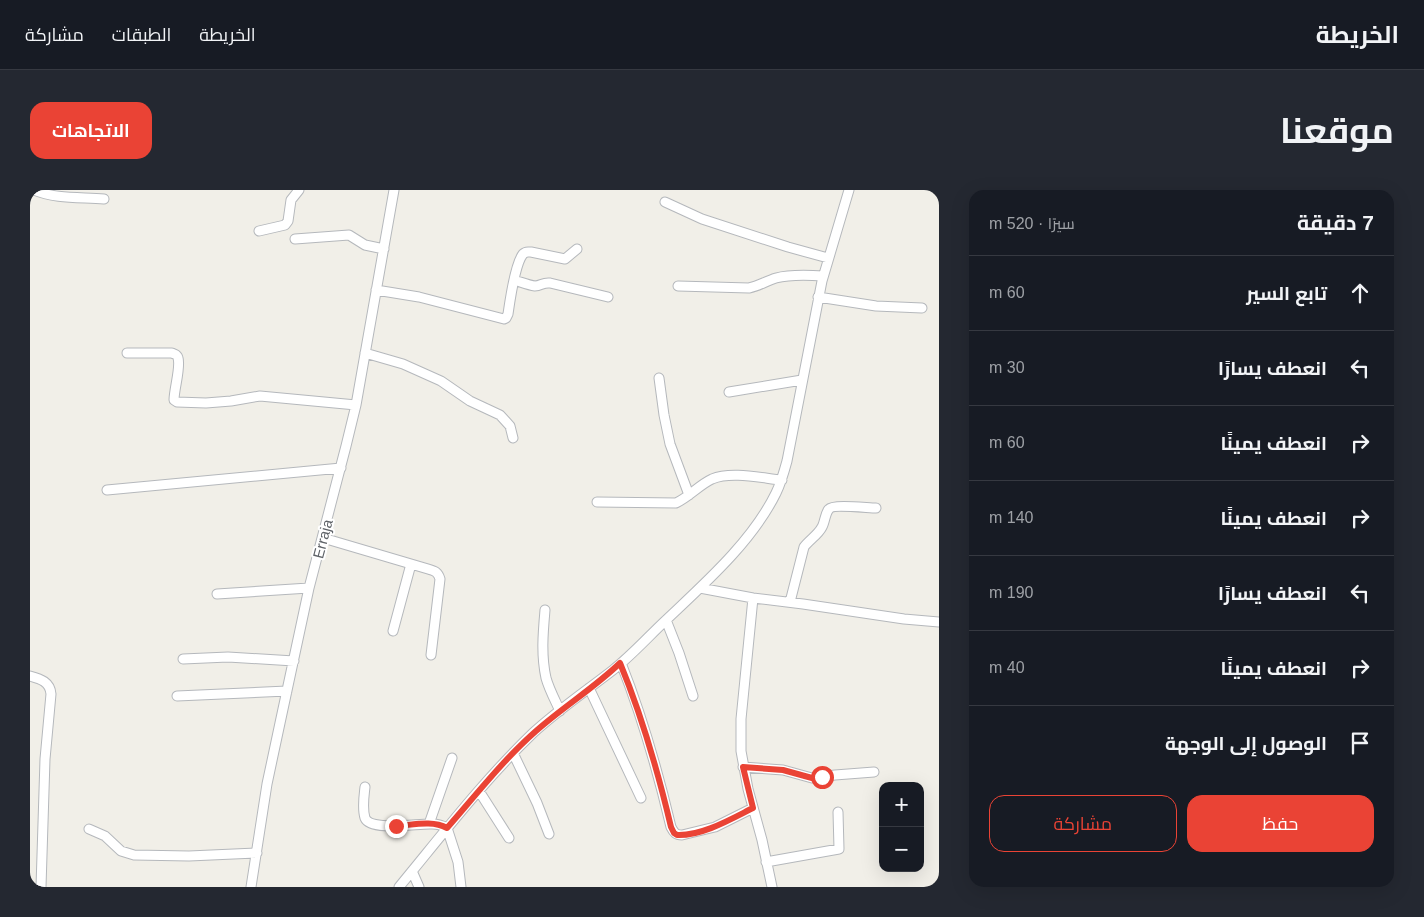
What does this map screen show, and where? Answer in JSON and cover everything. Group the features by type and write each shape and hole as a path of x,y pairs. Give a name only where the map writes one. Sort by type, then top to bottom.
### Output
{"street":[{"path":"34,190 50,195 104,198"},
{"path":"260,231 285,225 288,221 291,200 299,190"},
{"name":"Erraja","path":"251,887 269,776 287,691 310,588 356,405 394,190"},
{"path":"399,887 447,828 513,753 534,732 620,663 700,588 742,543 769,506 782,480 787,461 818,297 845,190"},
{"path":"665,202 702,219 828,258"},
{"path":"295,238 349,235 365,245 384,249"},
{"path":"376,290 419,297 504,319 508,314 514,280 523,254 531,252 565,259 576,250"},
{"path":"678,286 749,288 764,284 775,278 806,275 823,276"},
{"path":"514,280 533,286 538,286 544,282 550,283 608,297"},
{"path":"818,297 876,306 922,308"},
{"path":"127,353 172,353 176,355 178,364 174,400 177,402 206,403 260,396 356,405"},
{"path":"365,354 403,364 441,381 463,397 500,415 510,426 513,438"},
{"path":"659,378 670,444 689,495"},
{"path":"729,392 802,380"},
{"path":"107,490 341,468"},
{"path":"597,502 676,503 712,479 741,476 782,480"},
{"path":"790,602 804,547 821,530 829,509 832,506 876,508"},
{"path":"323,538 436,571 440,579 431,654"},
{"path":"393,631 411,564"},
{"path":"217,594 310,588"},
{"path":"700,588 753,598 904,620 939,622"},
{"path":"753,598 740,735 743,767 772,887"},
{"path":"545,610 542,644 546,679 560,711"},
{"path":"666,620 693,696"},
{"path":"183,659 228,658 294,661"},
{"path":"620,663 638,710 674,833 682,835 715,827 753,808"},
{"path":"30,676 43,679 50,686 51,694 45,751 41,887"},
{"path":"589,688 640,798"},
{"path":"177,696 287,691"},
{"path":"513,753 550,834"},
{"path":"429,824 452,758"},
{"path":"743,767 783,770 812,778 874,772"},
{"path":"365,787 363,809 368,823 372,825 396,826 429,824 441,825 447,828 458,862 462,887"},
{"path":"479,791 509,838"},
{"path":"766,862 839,849 838,812"},
{"path":"89,829 106,836 121,851 134,855 189,856 257,853"},
{"path":"412,871 419,887"}],"route":[{"path":"396,826 434,824 447,828 507,759 534,732 615,669 620,663 633,695 654,760 671,827 677,835 715,827 753,808 743,767 783,770 812,778 822,777"}]}
